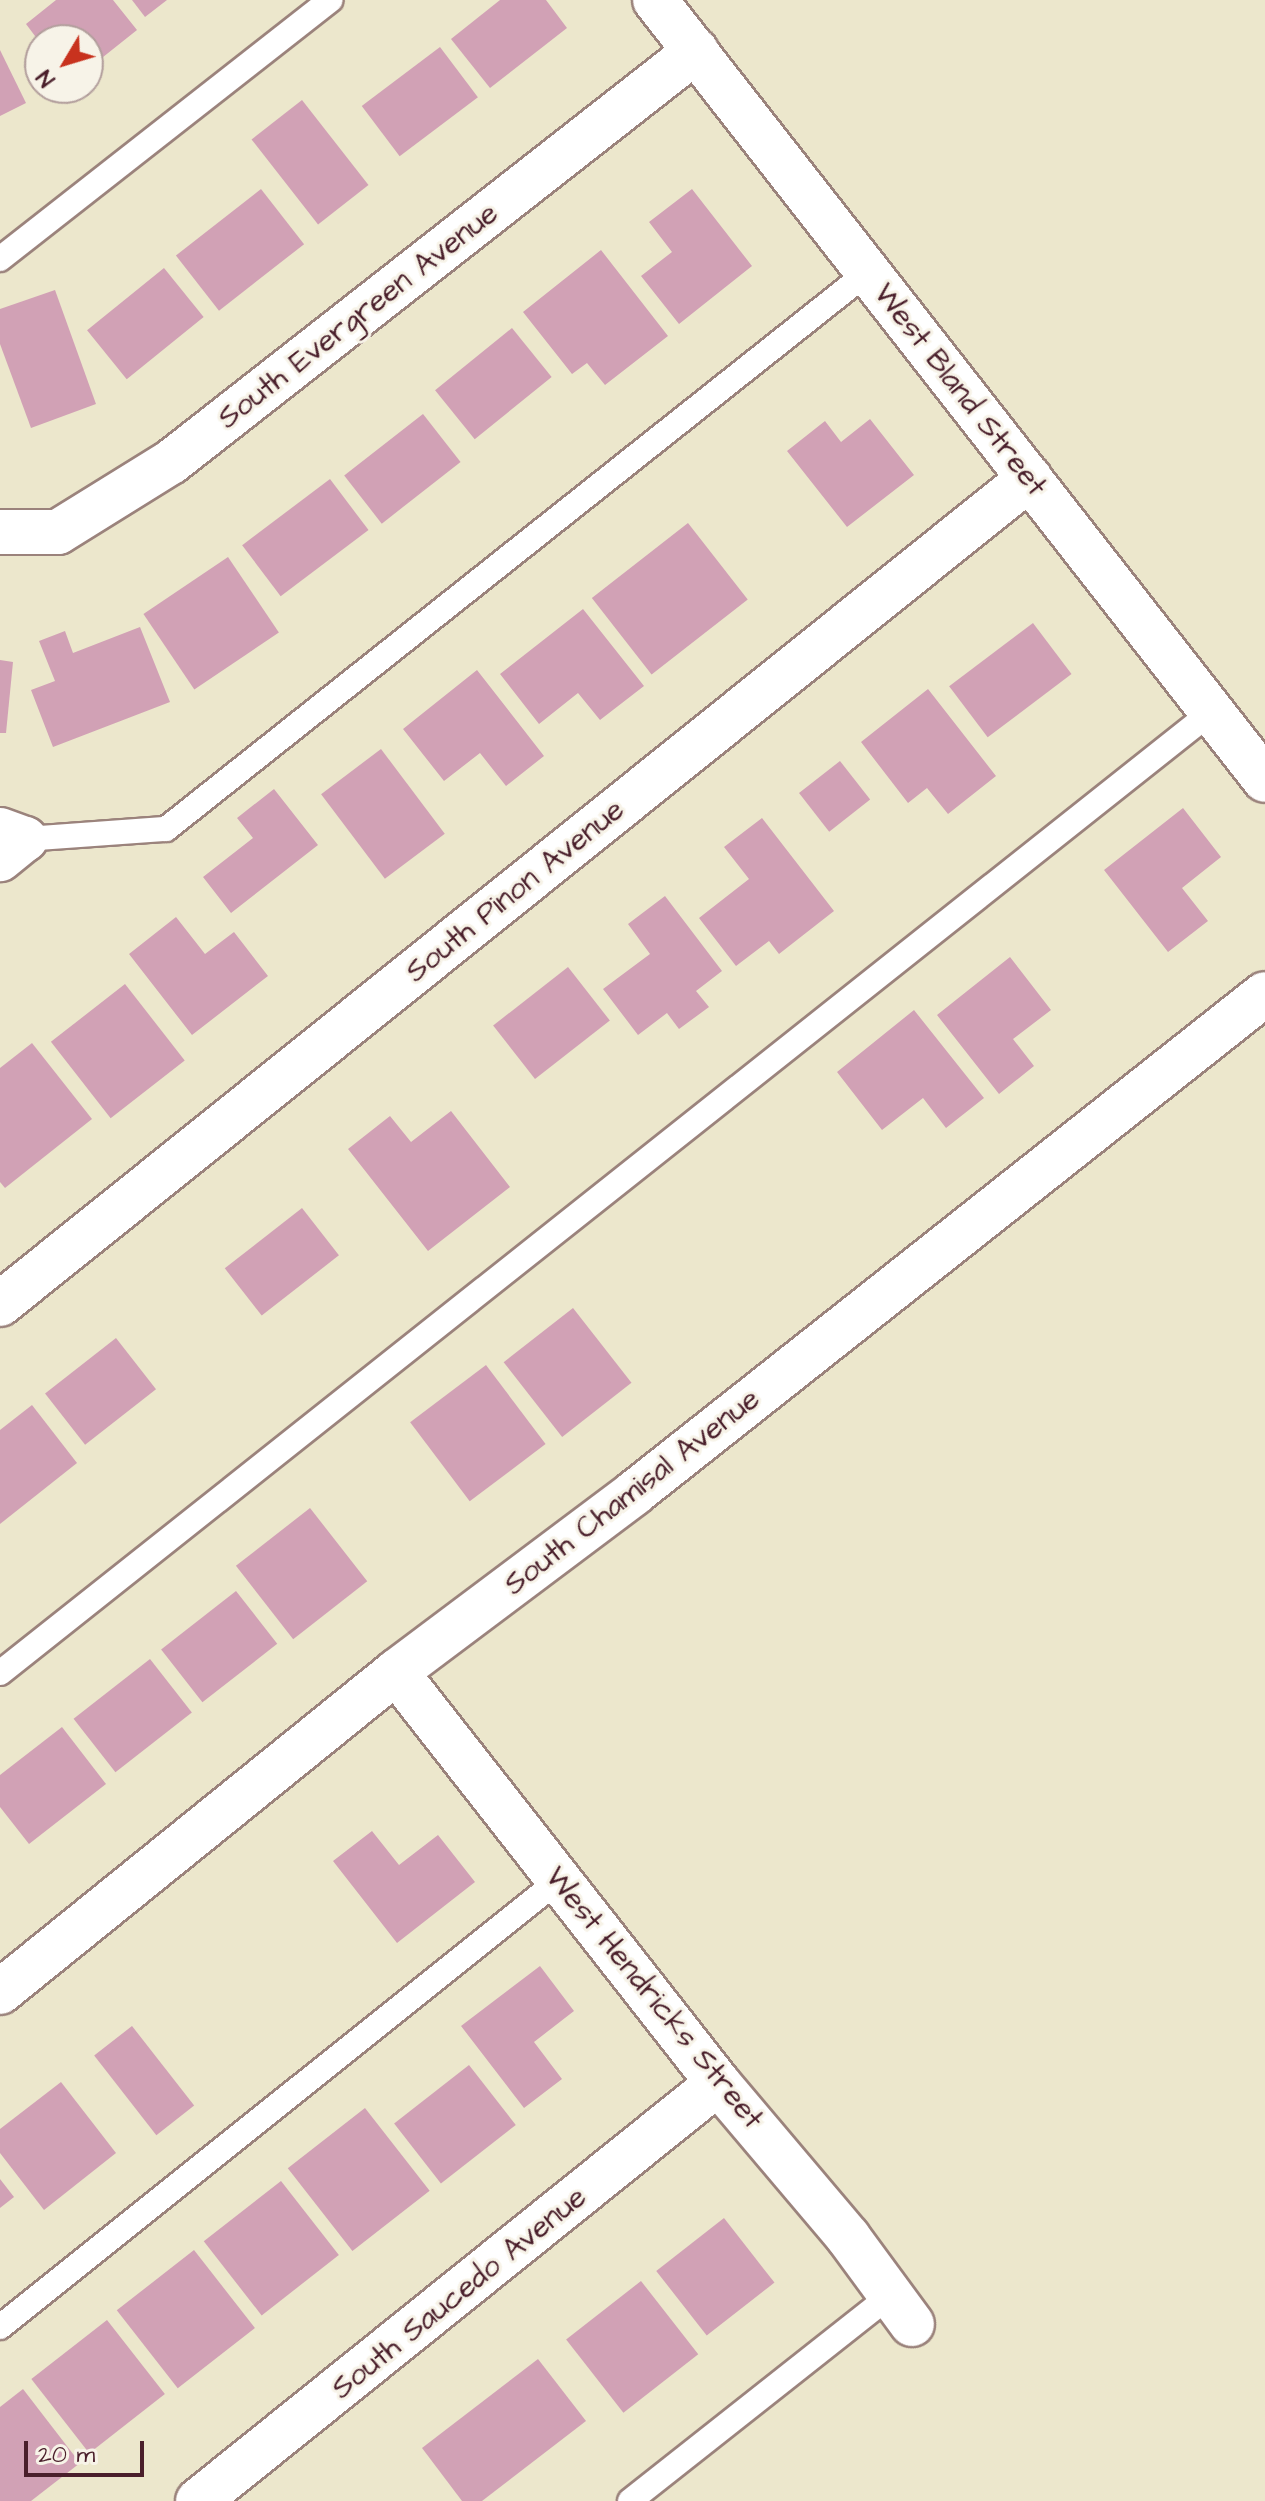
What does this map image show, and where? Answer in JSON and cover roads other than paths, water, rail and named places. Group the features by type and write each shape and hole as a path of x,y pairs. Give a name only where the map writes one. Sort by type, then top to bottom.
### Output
{"street":[{"name":"West Bland Street","path":"655,0 1265,780"},
{"name":"South Evergreen Avenue","path":"0,532 58,532 171,462 696,51"},
{"name":"South Pinon Avenue","path":"0,1304 1030,478"},
{"name":"South Chamisal Avenue","path":"0,1992 396,1672 634,1493 1265,994"},
{"name":"West Hendricks Street","path":"396,1672 718,2083 848,2237 902,2309"},
{"name":"South Saucedo Avenue","path":"198,2501 718,2083"}],"lane":[{"path":"0,259 330,0"},
{"path":"8,842 166,829 868,272"},
{"path":"0,1673 1211,712"},
{"path":"0,2327 559,1880"},
{"path":"630,2501 902,2309"}]}
